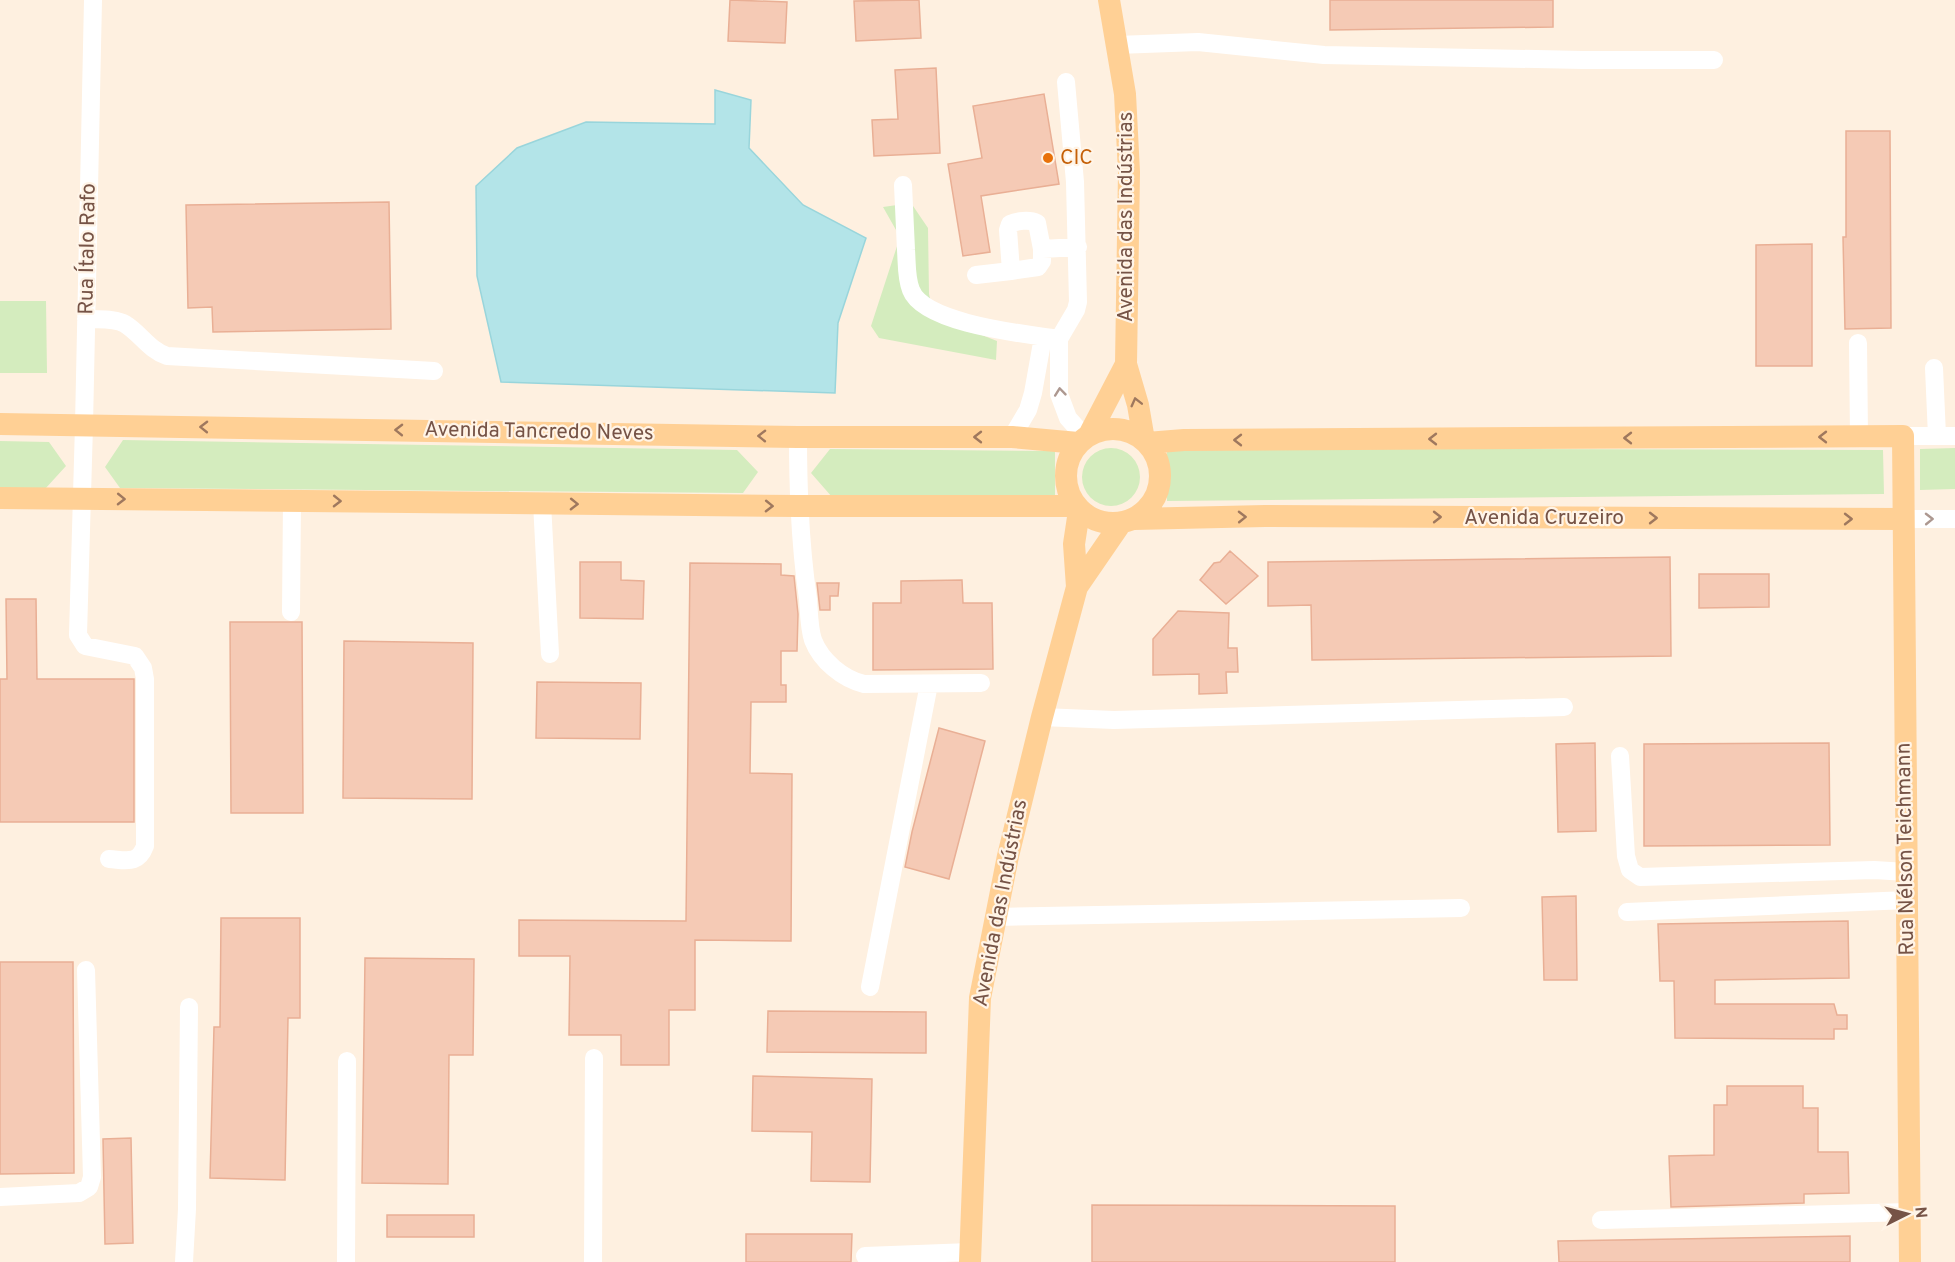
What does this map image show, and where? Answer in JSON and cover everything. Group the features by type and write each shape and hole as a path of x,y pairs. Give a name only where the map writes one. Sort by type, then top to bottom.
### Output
{"main road":[{"name":"Avenida das Indústrias","path":"1109,0 1125,94 1129,172 1126,364"},
{"path":"1084,438 1103,429 1117,429 1132,432 1146,442 1154,452 1160,467 1160,483 1155,497 1146,510 1127,521 1108,524 1096,521 1077,509 1069,494 1066,481 1066,467 1071,454 1084,438 1126,364"},
{"path":"1126,364 1146,442"},
{"name":"Avenida Tancredo Neves","path":"0,424 798,437 1084,438"},
{"path":"1146,442 1903,436"},
{"name":"Rua Nélson Teichmann","path":"1903,436 1911,1262"},
{"path":"0,498 1077,509"},
{"path":"1077,509 1074,544 1077,587"},
{"name":"Avenida Cruzeiro","path":"1127,521 1276,516 1903,519"},
{"path":"1077,587 1127,521"},
{"name":"Avenida das Indústrias","path":"970,1257 980,998 1008,856 1077,587"}],"street":[{"name":"Rua Ítalo Rafo","path":"93,0 78,635 85,646 135,656 143,668 145,679 145,846 141,856 135,860 109,859"},
{"path":"1117,45 1198,42 1324,55 1714,60"},
{"path":"1012,437 1028,410 1051,338 1076,310 1078,302 1076,182 1066,82"},
{"path":"903,185 907,276 912,292 921,304 934,312 986,328 1051,338"},
{"path":"976,275 1011,271 1038,267 1042,261 1042,249 1037,223 1032,221 1010,224 1008,230 1011,271"},
{"path":"1042,249 1078,247"},
{"path":"86,319 125,324 156,351 167,356 434,371"},
{"path":"1051,338 1062,406 1068,418 1084,438"},
{"path":"1858,343 1859,437"},
{"path":"1903,436 1946,436 1934,368"},
{"path":"798,437 799,506 805,578 813,640 820,652 843,676 864,684 981,683"},
{"path":"291,612 292,501"},
{"path":"542,503 550,654"},
{"name":"Avenida Cruzeiro","path":"1903,519 1955,519"},
{"path":"870,987 929,684"},
{"path":"1042,717 1114,720 1564,707"},
{"path":"1620,756 1626,856 1630,870 1640,877 1874,870 1907,872"},
{"path":"1627,912 1907,900"},
{"path":"996,917 1461,908"},
{"path":"0,1197 79,1193 88,1187 92,1177 86,970"},
{"path":"184,1262 187,1209 189,1007"},
{"path":"592,1262 594,1058"},
{"path":"346,1262 347,1061"},
{"path":"1601,1220 1910,1212"},
{"path":"865,1256 970,1257"}],"green space":[{"path":"911,203 928,228 929,294 934,316 997,341 996,360 879,338 871,326 900,237 883,207"},
{"path":"0,301 46,301 47,373 0,373"},
{"path":"123,440 737,450 758,472 743,493 120,488 105,467"},
{"path":"0,441 49,442 66,466 45,489 0,489"},
{"path":"1105,448 1117,448 1132,456 1140,471 1140,483 1132,498 1117,506 1105,506 1090,498 1082,483 1082,471 1090,456"},
{"path":"1167,448 1883,450 1884,494 1167,501"},
{"path":"1955,448 1955,489 1920,490 1920,449"},
{"path":"830,449 1055,451 1055,499 832,497 811,473"}],"water":[{"path":"715,90 751,100 749,148 803,205 866,238 838,323 835,393 501,382 477,276 476,186 517,148 586,122 715,124"}],"building":[{"path":"730,0 787,2 785,43 728,41"},
{"path":"919,0 921,38 856,41 854,1"},
{"path":"1330,0 1553,0 1553,27 1330,30"},
{"path":"936,68 940,153 874,156 872,120 898,119 895,70"},
{"path":"1044,94 1059,184 981,196 990,252 963,256 948,164 982,158 973,106"},
{"path":"1846,131 1890,131 1891,328 1845,329 1843,237 1846,237"},
{"path":"389,202 391,329 213,332 212,307 188,308 186,205"},
{"path":"1812,244 1812,366 1756,366 1756,245"},
{"path":"1230,551 1258,576 1226,604 1200,580 1214,563 1220,562"},
{"path":"1670,557 1671,656 1312,660 1311,605 1268,606 1268,562"},
{"path":"580,562 621,562 621,580 644,581 643,619 580,618"},
{"path":"690,563 781,564 781,575 794,576 798,614 797,651 781,651 781,685 786,685 786,702 751,702 750,773 792,774 791,941 695,940 695,1010 669,1010 669,1065 621,1065 621,1035 569,1035 570,956 519,956 519,920 686,921"},
{"path":"1699,574 1769,574 1769,607 1699,608"},
{"path":"962,580 963,603 992,603 993,669 873,670 873,603 901,603 901,581"},
{"path":"817,583 839,583 838,596 830,596 830,610 820,610"},
{"path":"6,599 36,599 37,679 134,679 134,822 0,822 0,679 7,679"},
{"path":"1178,611 1229,613 1228,648 1237,648 1238,672 1226,672 1227,693 1199,694 1199,674 1153,675 1153,639"},
{"path":"230,622 302,622 303,813 231,813"},
{"path":"344,641 473,643 472,799 343,798"},
{"path":"537,682 641,683 640,739 536,738"},
{"path":"939,728 985,741 949,879 905,867"},
{"path":"1595,743 1596,831 1558,832 1556,744"},
{"path":"1829,743 1830,845 1644,846 1644,744"},
{"path":"1576,896 1577,980 1544,980 1542,897"},
{"path":"221,918 300,918 300,1018 288,1018 285,1180 210,1178 214,1027 220,1027"},
{"path":"1848,921 1849,978 1715,980 1715,1004 1834,1004 1837,1015 1847,1015 1847,1029 1834,1029 1834,1039 1675,1038 1674,981 1660,981 1658,924"},
{"path":"365,958 474,959 473,1055 449,1055 448,1184 362,1183"},
{"path":"0,962 73,962 74,1173 0,1174"},
{"path":"768,1011 926,1012 926,1053 767,1052"},
{"path":"753,1076 872,1079 870,1182 811,1181 812,1132 752,1131"},
{"path":"1727,1086 1803,1086 1803,1108 1818,1108 1818,1152 1848,1152 1849,1193 1804,1194 1804,1203 1671,1207 1669,1156 1714,1155 1714,1105 1727,1105"},
{"path":"131,1138 133,1243 105,1244 103,1139"},
{"path":"1092,1205 1395,1206 1395,1262 1092,1262"},
{"path":"387,1215 474,1215 474,1237 387,1237"},
{"path":"746,1234 852,1234 851,1262 746,1262"},
{"path":"1850,1236 1850,1262 1559,1262 1558,1241"}],"place":[{"name":"CIC","path":"1048,158"}]}
